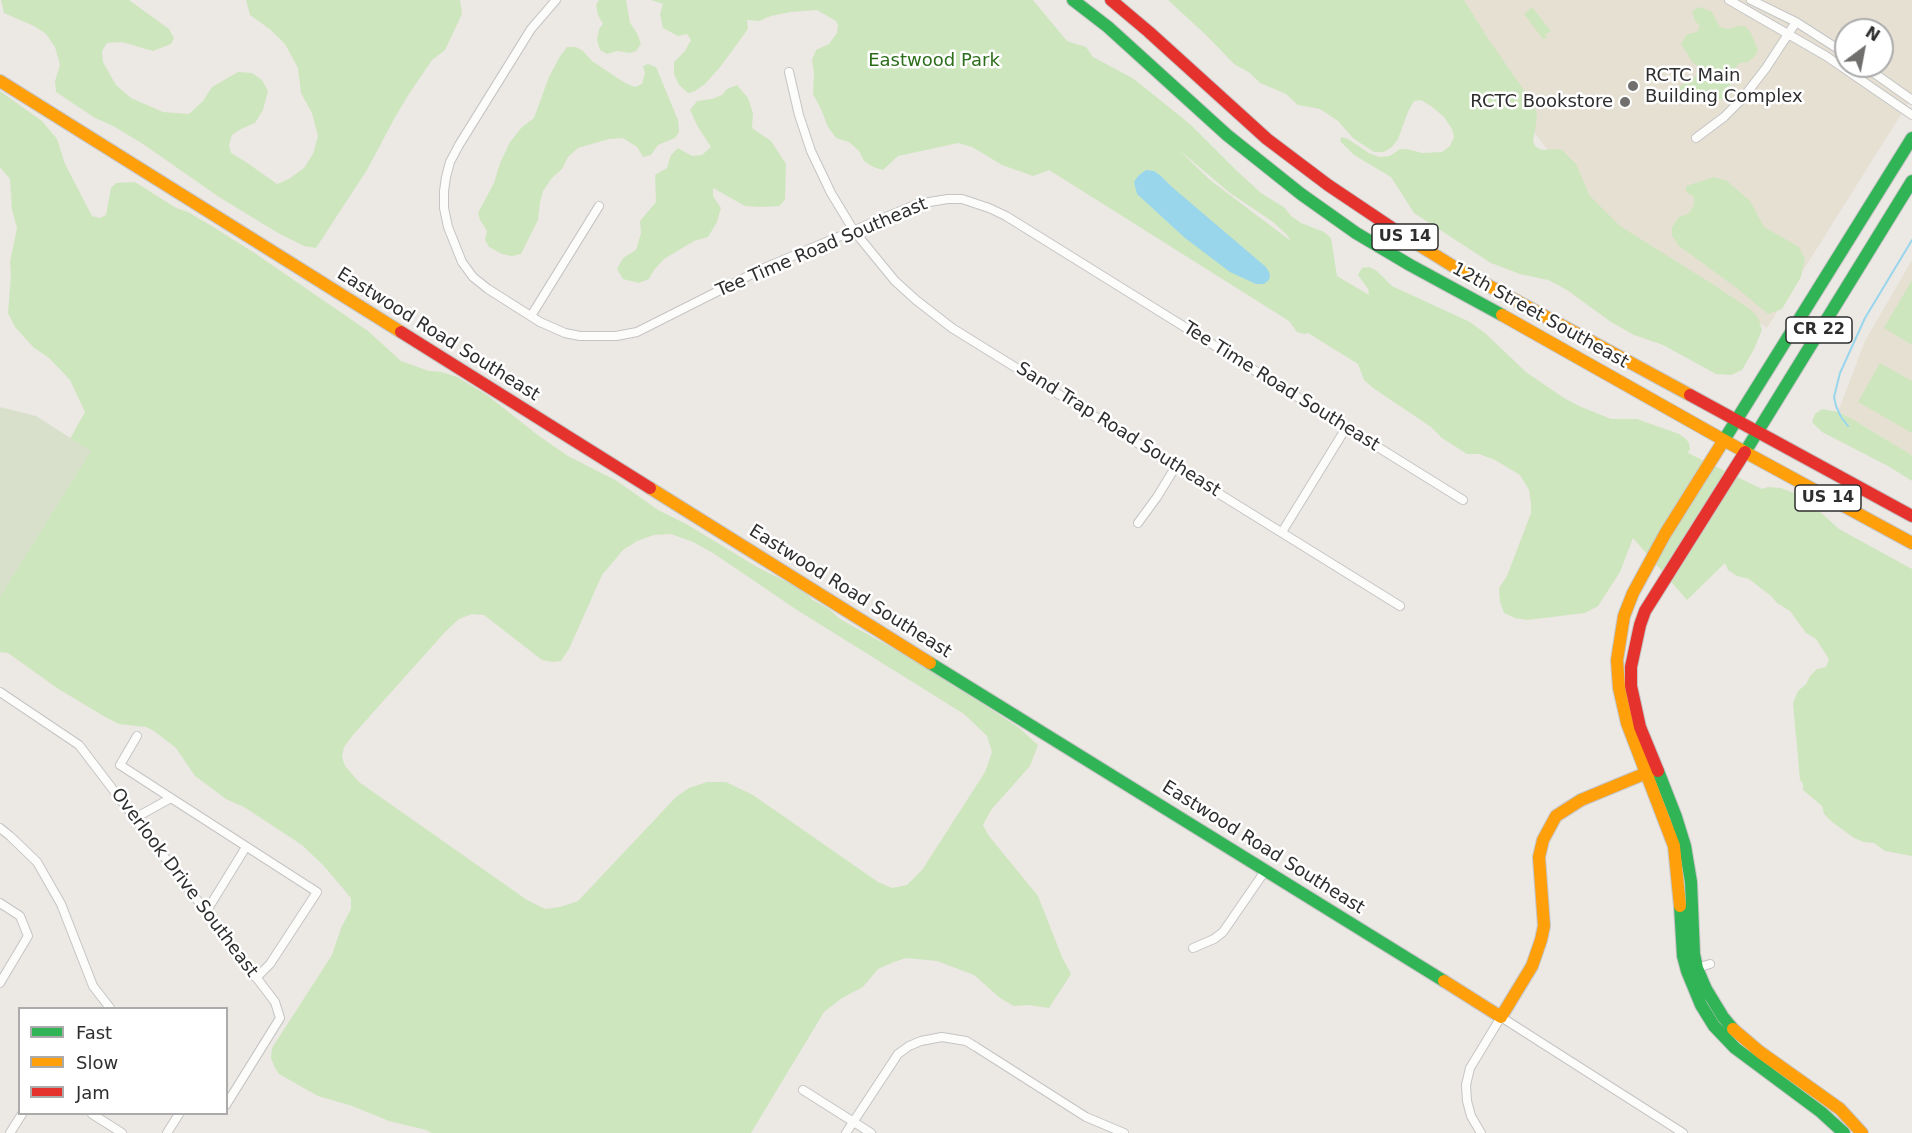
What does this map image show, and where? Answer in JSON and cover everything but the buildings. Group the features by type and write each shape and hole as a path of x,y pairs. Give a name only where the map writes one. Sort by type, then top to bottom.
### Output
{"street":[{"name":"Tee Time Road Southeast","path":"556,0 531,29 459,145 450,162 444,191 444,208 448,227 462,262 473,277 552,328 580,336 616,336 637,332 743,278 917,204 962,199 989,208 1025,227 1463,500"},
{"name":"12th Street Southeast","path":"1073,0 1108,27 1227,135 1348,228 1745,452"},
{"name":"12th Street Southeast","path":"1111,0 1267,139 1367,213 1456,268 1757,431"},
{"path":"1729,0 1856,76 1912,115"},
{"path":"1751,0 1796,22 1834,46"},
{"path":"1696,138 1724,117 1742,99 1796,22"},
{"name":"Sand Trap Road Southeast","path":"789,72 811,151 831,193 854,231 895,280 916,300 952,328 1400,606"},
{"path":"1881,78 1912,100"},
{"name":"Eastwood Road Southeast","path":"0,81 854,616 1501,1017 1683,1133"},
{"name":"CR 22","path":"1724,440 1912,138"},
{"name":"CR 22","path":"1745,452 1912,181"},
{"path":"531,316 599,206"},
{"path":"1282,532 1346,428"},
{"name":"US 14","path":"1757,431 1912,516"},
{"path":"1724,440 1643,573 1628,605 1622,625 1617,660 1619,688 1627,723 1678,824 1687,855 1691,882 1692,969 1701,1005 1714,1026 1735,1048 1821,1112 1844,1133"},
{"path":"1651,771 1631,686 1631,667 1636,636 1650,603 1745,452"},
{"name":"US 14","path":"1745,452 1912,543"},
{"path":"1138,524 1176,466"},
{"name":"Overlook Drive Southeast","path":"0,692 79,745 274,1002 280,1018 228,1102"},
{"path":"137,735 120,765 317,892 270,964 256,978"},
{"path":"1481,1133 1467,1101 1466,1085 1470,1068 1532,966 1541,940 1544,926 1539,857 1547,830 1556,816 1581,800 1651,771"},
{"path":"135,818 171,798"},
{"path":"0,828 37,862 62,904 93,986 109,1007"},
{"path":"206,912 246,847"},
{"path":"1194,948 1209,942 1223,932 1265,871"},
{"path":"0,903 20,916 28,936 0,983"},
{"path":"1692,969 1710,964"},
{"path":"1692,969 1734,1030 1760,1052 1840,1109 1862,1133"},
{"path":"846,1133 898,1054 921,1041 942,1037 966,1041 1086,1117 1124,1133"},
{"path":"803,1090 871,1133"},
{"path":"10,1133 21,1115"},
{"path":"95,1115 122,1133"},
{"path":"167,1133 178,1115"}],"shaded area":[{"path":"1433,0 1912,0 1912,97 1767,328 1606,226"},
{"path":"1912,260 1912,456 1838,412 1865,341"}],"green space":[{"path":"1,0 129,0 169,29 174,38 171,44 153,51 122,42 107,43 102,51 103,62 116,85 131,98 163,112 189,114 203,101 212,87 238,72 252,73 262,80 268,91 263,110 255,123 232,135 229,145 231,153 277,184 289,179 304,168 313,154 318,136 312,113 301,93 298,68 285,44 271,30 250,15 246,0 460,0 462,14 445,50 432,60 409,94 367,170 316,248 304,246 278,233 219,197 143,144 95,118 56,92 55,81 60,65 55,47 46,34 34,26 4,13"},
{"path":"599,0 626,0 630,23 641,44 636,51 630,53 617,51 607,54 600,50 597,40 599,29 603,24 596,5"},
{"name":"Eastwood Park","path":"651,0 1033,0 1067,41 1086,47 1093,57 1134,79 1191,125 1261,193 1285,208 1301,223 1324,232 1331,238 1337,276 1369,295 1368,289 1358,275 1362,268 1369,267 1377,271 1392,286 1470,322 1526,372 1564,398 1611,419 1637,419 1679,434 1689,443 1688,453 1762,489 1781,488 1794,493 1807,500 1839,529 1912,569 1912,856 1885,851 1874,843 1854,838 1832,822 1824,814 1822,806 1803,790 1800,780 1793,703 1798,691 1806,684 1810,676 1817,669 1826,667 1829,659 1816,639 1806,633 1790,611 1749,579 1737,576 1728,570 1725,563 1687,600 1633,538 1620,572 1598,606 1585,613 1527,620 1504,613 1499,588 1507,576 1531,513 1529,490 1520,475 1495,460 1479,454 1467,454 1442,438 1431,427 1373,388 1364,380 1358,364 1308,333 1297,332 1289,321 1049,170 1033,176 1002,165 972,147 958,143 898,156 883,170 873,167 864,161 859,151 849,142 836,138 828,127 813,94 812,60 816,50 829,44 837,33 838,25 836,21 817,10 791,12 759,21 747,20 748,29 721,66 705,84 688,93 679,85 674,74 674,62 685,51 691,40 687,34 678,36 663,28 660,14 663,4","holes":["1178,149 1230,193 1273,222 1291,241 1210,180"]},
{"path":"1168,0 1464,0 1535,106 1537,117 1533,142 1536,147 1542,150 1562,150 1576,164 1590,196 1620,226 1717,287 1758,317 1762,330 1742,370 1731,375 1716,374 1663,345 1634,335 1611,322 1567,290 1548,280 1520,274 1491,263 1414,213 1391,177 1354,155 1340,141 1341,137 1348,139 1379,157 1390,156 1400,149 1422,153 1442,152 1450,146 1454,137 1444,117 1431,106 1421,100 1414,101 1398,139 1392,147 1384,152 1374,152 1353,138 1338,121 1320,109 1298,105 1286,94 1260,83 1250,73 1234,64"},
{"path":"1532,7 1551,31 1545,35 1547,38 1543,39 1524,14"},
{"path":"1699,7 1711,11 1720,27 1729,29 1745,26 1751,33 1758,50 1748,62 1739,63 1734,70 1727,97 1719,100 1704,91 1686,103 1678,98 1679,87 1696,76 1698,66 1693,63 1681,44 1687,34 1697,32 1700,26 1695,21 1692,11"},
{"path":"567,47 576,47 583,51 592,61 635,87 642,84 645,73 643,66 648,64 656,67 678,120 679,132 675,138 658,145 651,155 643,157 637,147 623,138 609,139 578,148 568,157 562,169 543,191 538,220 521,254 512,256 502,254 489,247 485,240 487,231 478,213 494,183 510,142 522,127 534,118 549,77"},
{"path":"737,85 748,98 753,113 752,128 771,141 786,164 785,200 779,206 745,206 713,188 713,196 721,208 717,222 708,237 694,241 664,259 649,279 639,283 623,279 617,269 623,258 636,250 641,233 640,221 656,202 655,175 667,168 671,155 678,148 692,156 702,155 711,147 690,110 697,101 722,95 727,89"},
{"path":"0,91 42,121 57,139 65,164 92,216 100,218 106,215 111,188 116,183 135,182 256,254 368,331 401,361 429,371 457,377 487,395 568,456 617,481 658,510 688,525 757,567 801,589 840,619 923,665 1018,727 1038,745 1030,766 991,810 983,825 989,836 1038,896 1071,974 1049,1008 1014,1006 1000,998 974,975 937,961 906,958 894,962 878,969 863,987 842,998 824,1012 751,1133 432,1133 389,1121 352,1106 318,1096 279,1074 271,1058 272,1048 332,955 341,928 351,909 351,898 323,865 302,845 244,807 226,799 195,776 176,748 154,731 146,727 119,724 107,718 57,688 8,653 0,652 0,564 85,412 70,380 49,358 33,347 15,327 8,313 10,262 17,228 12,210 10,179 0,167","holes":["671,534 693,542 964,714 987,736 992,752 985,772 922,870 907,885 892,888 878,882 753,795 726,782 707,782 689,788 676,797 578,901 545,909 527,900 359,782 345,766 342,757 344,747 353,735 459,619 472,614 484,615 542,660 561,661 569,649 602,575 623,550 637,541 654,535"]},
{"path":"1714,177 1727,181 1750,201 1764,227 1799,247 1805,259 1801,277 1782,309 1768,314 1679,246 1672,236 1672,227 1679,217 1688,214 1694,205 1694,197 1686,192 1686,186"},
{"path":"1912,280 1912,345 1884,328"},
{"path":"1880,363 1912,381 1912,433 1858,402"},
{"path":"0,407 36,416 91,451 0,597"},
{"path":"1822,409 1838,412 1852,419 1910,454 1912,456 1912,481 1822,432 1812,422 1815,414"}],"water":[{"path":"1146,170 1154,171 1161,176 1266,267 1270,274 1269,280 1264,284 1256,284 1230,272 1185,238 1137,194 1134,182"}],"waterway":[{"path":"1848,426 1841,417 1834,397 1840,373 1865,318 1912,240"}],"traffic: fast":[{"path":"1073,0 1108,27 1227,135 1301,194 1356,233 1502,315"},
{"path":"1724,440 1912,138"},
{"path":"1745,452 1912,181"},
{"path":"930,663 1444,981"},
{"path":"1658,771 1685,846 1691,882 1694,954 1697,968 1706,989 1733,1029"},
{"path":"1680,906 1683,956 1687,971 1701,1005 1714,1026 1735,1048 1821,1112 1844,1133"}],"traffic: slow":[{"path":"0,81 401,332"},
{"path":"1401,234 1456,268 1690,395"},
{"path":"1502,315 1912,543"},
{"path":"1680,906 1674,846 1627,723 1619,688 1617,660 1624,616 1633,593 1665,534 1724,440"},
{"path":"650,488 930,663"},
{"path":"1444,981 1501,1017 1532,966 1541,940 1544,926 1539,857 1543,840 1556,816 1581,800 1656,769"},
{"path":"1733,1029 1760,1052 1840,1109 1862,1133"}],"traffic: jam":[{"path":"1111,0 1267,139 1328,185 1401,234"},
{"path":"401,332 650,488"},
{"path":"1690,395 1912,516"},
{"path":"1658,771 1640,727 1631,686 1631,667 1640,625 1645,611 1745,452"}],"place":[{"name":"RCTC Main Building Complex","path":"1633,86"},
{"name":"RCTC Bookstore","path":"1625,102"}]}
